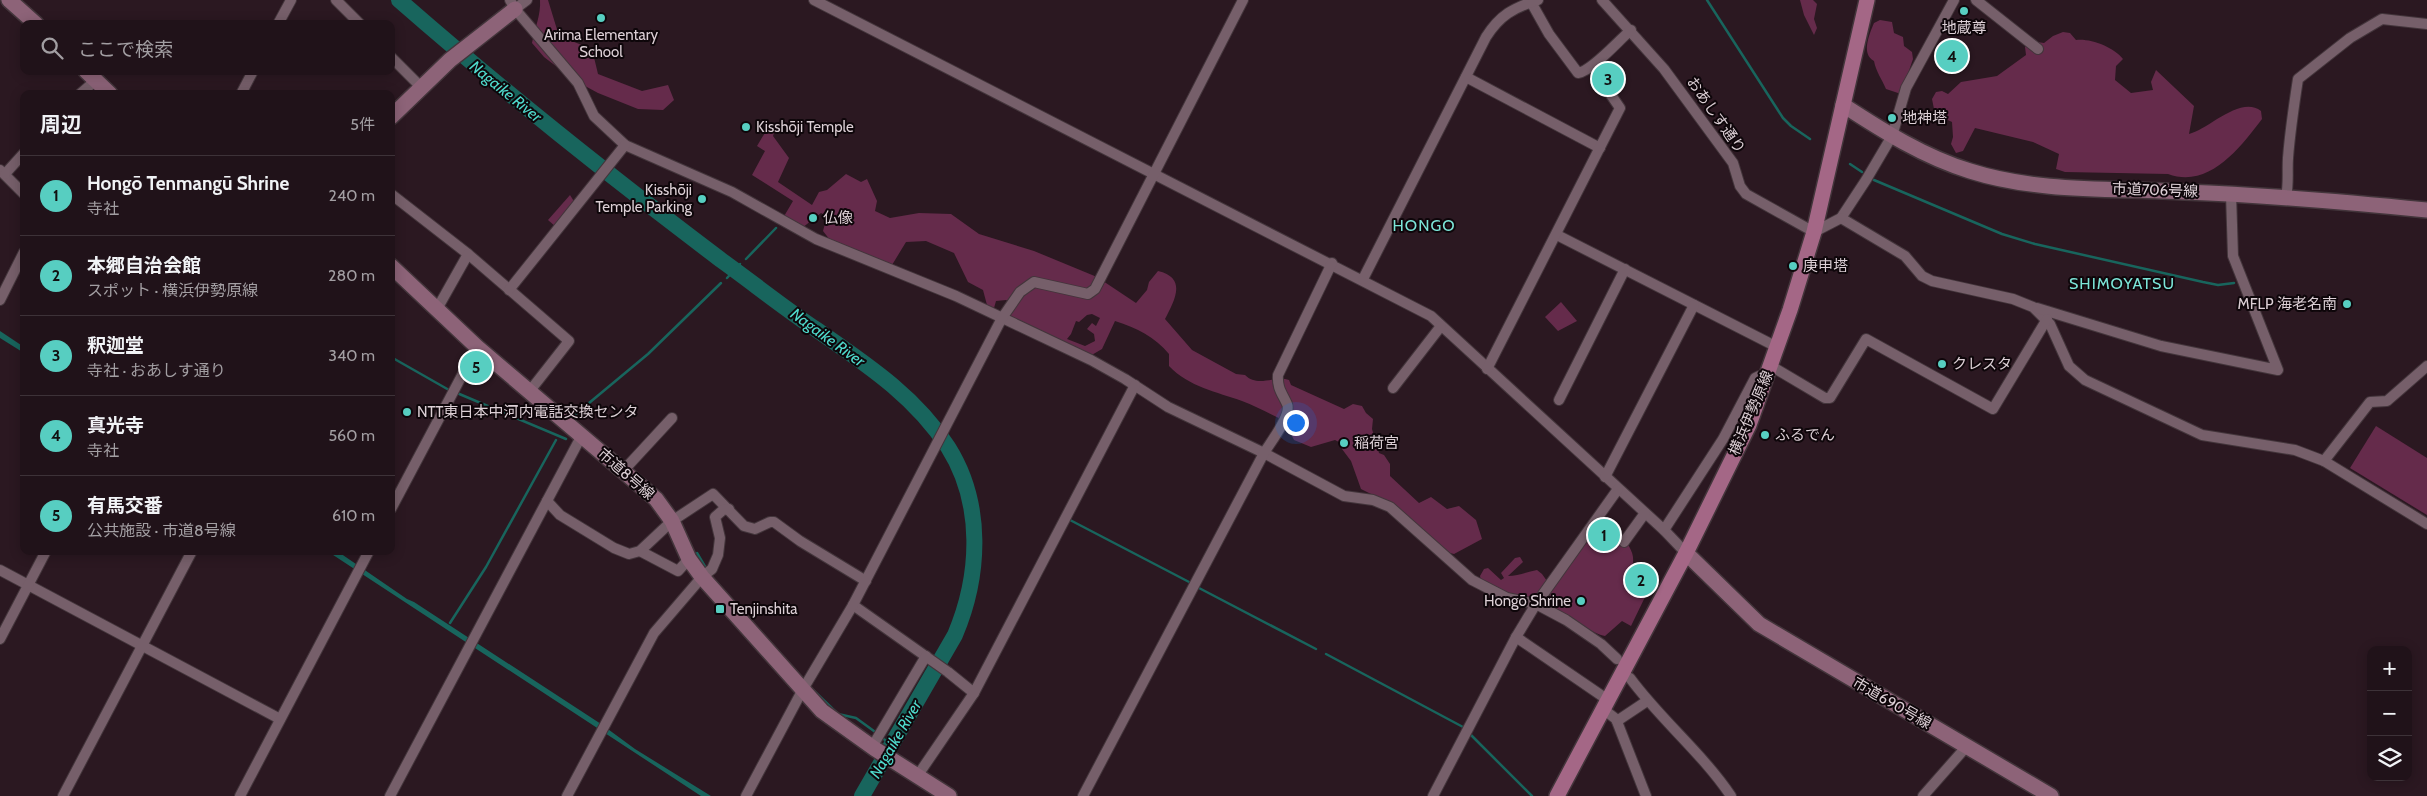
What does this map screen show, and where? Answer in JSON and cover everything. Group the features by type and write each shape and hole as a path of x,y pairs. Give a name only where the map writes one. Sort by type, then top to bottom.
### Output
{"main road":[{"name":"横浜伊勢原線","path":"1557,796 1686,553 1749,425 1778,347 1814,232 1866,0"}],"street":[{"path":"9,0 32,20"},
{"path":"280,20 291,0"},
{"path":"336,0 356,20"},
{"path":"814,0 1017,105 1332,263 1431,316 1664,530 1686,553"},
{"path":"746,796 805,686 866,581 1002,318 1028,285 1041,282 1088,294 1095,289 1243,0"},
{"name":"おあしす通り","path":"1602,0 1631,30 1664,69 1733,163 1740,186 1746,194 1814,232"},
{"path":"1814,232 1841,218 1892,136 1906,88 1954,0"},
{"path":"1976,0 2038,49"},
{"path":"1363,279 1466,76 1498,19 1528,2 1578,73 1585,72 1597,63 1603,54 1631,30"},
{"path":"395,113 450,60 517,3 578,82 594,116 625,146 732,192 816,239 948,293 1097,363 1168,407 1264,453 1344,496 1373,500 1390,507 1472,580 1507,598 1536,604 1566,620 1601,644 1616,659"},
{"path":"2286,197 2289,181 2287,164 2298,79 2350,38 2382,19 2427,24"},
{"path":"395,61 421,87"},
{"path":"1487,369 1558,235 1620,108 1600,79 1597,63"},
{"path":"243,90 251,75"},
{"path":"82,90 91,76 106,90"},
{"path":"1466,76 1600,148"},
{"name":"市道706号線","path":"1843,105 1925,154 1971,171 2031,185 2286,197 2427,210"},
{"path":"509,290 625,146"},
{"path":"20,156 2,172 20,190"},
{"path":"1841,218 1905,256 1922,276 1932,281 2013,299 2033,307 2161,346 2278,370 2233,256 2231,194"},
{"path":"395,197 468,254 569,341 529,392"},
{"path":"1558,235 1778,347"},
{"path":"437,309 468,254"},
{"path":"0,300 20,260"},
{"path":"1083,796 1264,453 1286,417 1288,406 1277,386 1278,375 1295,336 1332,263"},
{"path":"1559,400 1625,269"},
{"name":"市道8号線","path":"395,270 477,347 656,499 672,521 689,559 706,573 805,686 822,711 876,742 894,760 918,775"},
{"path":"1605,477 1694,305"},
{"path":"2033,307 2047,319 2069,366 2085,380 2202,434 2295,450 2324,460 2427,524"},
{"path":"1664,530 1723,439 1755,378 1769,372 1825,398 1830,398 1866,339 1993,409 2047,319"},
{"path":"1393,388 1441,326"},
{"path":"395,501 477,347"},
{"path":"2324,460 2370,402 2387,401 2427,366"},
{"path":"949,796 918,775 974,692 1135,385"},
{"path":"623,471 672,418"},
{"path":"390,796 582,435"},
{"path":"1433,796 1516,637 1536,604 1618,489"},
{"path":"547,501 560,515 614,548 629,554 640,551 672,521 713,494 744,526 756,529 774,522 800,541 866,581"},
{"path":"567,796 654,633 706,573 718,555 720,538 716,517 723,510 729,509"},
{"path":"1624,542 1645,513"},
{"path":"640,551 678,571 689,559"},
{"name":"市道690号線","path":"1686,553 1760,624 1775,635 2051,796"},
{"path":"0,639 44,555"},
{"path":"63,796 190,555"},
{"path":"240,796 367,555"},
{"path":"0,570 280,719"},
{"path":"853,605 946,670 974,692"},
{"path":"1516,637 1606,704 1617,721 1646,796"},
{"path":"876,742 926,656"},
{"path":"1630,678 1647,701 1716,775 1731,796"},
{"path":"1617,721 1647,701"},
{"path":"1923,796 1966,746"}],"shaded area":[{"path":"540,0 548,0 559,36 592,49 598,74 642,91 668,85 674,100 663,110 638,109 598,93 574,80 544,57 532,43 539,16"},
{"path":"1800,0 1813,0 1817,4 1814,19 1817,28 1814,35 1804,15"},
{"path":"1880,20 1892,22 1894,33 1903,37 1904,46 1912,52 1913,59 1901,94 1886,89 1874,61 1868,54 1867,44 1870,33 1874,23"},
{"path":"2063,32 2070,33 2076,40 2088,40 2101,44 2119,55 2123,59 2116,66 2115,80 2131,93 2153,90 2151,82 2156,70 2194,106 2189,134 2234,110 2244,107 2253,107 2261,111 2262,119 2244,142 2222,163 2210,171 2197,176 2065,172 2056,169 2059,154 2033,142 1975,128 1963,151 1956,153 1951,144 1953,137 1952,122 1935,114 1932,99 1936,92 1942,91 1948,94 1961,82 1997,76 2026,55 2025,47 2031,41 2044,43 2053,36"},
{"path":"769,126 775,130 773,136 789,158 778,182 812,205 819,192 827,190 846,174 861,182 867,179 877,201 875,211 890,218 919,213 951,214 979,234 1034,251 1097,277 1136,303 1147,290 1149,282 1158,271 1167,274 1173,279 1176,291 1175,298 1165,319 1192,350 1236,374 1245,375 1255,381 1289,380 1291,385 1344,409 1353,404 1362,406 1373,419 1372,429 1379,453 1384,455 1390,464 1390,476 1419,503 1431,497 1447,509 1459,506 1476,520 1482,539 1454,554 1446,552 1373,495 1361,489 1351,461 1342,449 1341,443 1335,440 1311,447 1294,440 1290,432 1293,427 1289,423 1248,403 1213,392 1185,379 1169,366 1169,354 1152,338 1138,330 1115,321 1102,349 1090,356 1006,319 1013,304 1006,300 996,301 994,308 987,305 983,290 968,282 954,253 926,241 906,242 892,265 830,240 823,231 827,216 821,213 802,228 783,218 793,201 752,175 765,151 757,146","holes":["1092,314 1100,318 1096,326 1092,323 1087,329 1094,334 1095,341 1085,346 1067,339 1076,321 1079,322 1087,315"]},
{"path":"570,195 575,203 556,227 548,220"},
{"path":"1561,302 1577,321 1558,331 1545,317"},
{"path":"0,331 20,344 20,350 0,338"},
{"path":"2376,426 2427,458 2427,515 2350,468"},
{"path":"1599,522 1611,528 1628,544 1633,557 1633,563 1625,582 1646,595 1631,626 1622,621 1605,636 1594,632 1549,607 1549,598 1559,576"},
{"path":"333,555 343,555 407,599 601,724 635,749 711,796 701,796"},
{"path":"1520,557 1523,562 1508,576 1537,570 1542,574 1547,581 1538,601 1516,599 1481,580 1480,576 1484,569 1488,568 1501,580 1504,578 1501,573 1515,558"}],"waterway":[{"name":"Nagaike River","path":"399,0 558,133 639,197 721,260 854,355 888,382 920,412 948,447 960,469 968,492 973,516 973,565 970,589 955,635 862,796"},
{"path":"1707,0 1783,118 1810,139"},
{"path":"1850,164 1862,172"},
{"path":"1874,180 2002,234 2035,244 2218,285 2234,283"},
{"path":"746,259 776,228"},
{"name":"Nagaike River","path":"727,278 740,264"},
{"path":"571,418 648,354 721,283"},
{"path":"395,359 449,390"},
{"path":"457,393 566,439"},
{"path":"450,623 486,567 556,440"},
{"path":"1070,520 1191,583"},
{"path":"697,553 707,570"},
{"path":"1199,588 1316,649"},
{"path":"1326,654 1463,727"},
{"path":"813,690 838,714 856,718 878,734"},
{"path":"1470,734 1532,796"},
{"path":"882,738 891,744"}],"place":[{"name":"地蔵尊","path":"1964,11"},
{"name":"Arima Elementary School","path":"601,18"},
{"name":"真光寺","path":"1952,56"},
{"name":"釈迦堂","path":"1608,79"},
{"name":"地神塔","path":"1892,118"},
{"name":"Kisshōji Temple","path":"746,127"},
{"name":"Kisshōji Temple Parking","path":"702,199"},
{"name":"仏像","path":"813,218"},
{"name":"庚申塔","path":"1793,266"},
{"name":"MFLP 海老名南","path":"2347,304"},
{"name":"クレスタ","path":"1942,364"},
{"name":"有馬交番","path":"476,367"},
{"name":"NTT東日本中河内電話交換センタ","path":"407,412"},
{"name":"ふるでん","path":"1765,435"},
{"name":"稲荷宮","path":"1344,443"},
{"name":"Hongō Tenmangū Shrine","path":"1604,535"},
{"name":"本郷自治会館","path":"1641,580"},
{"name":"Hongō Shrine","path":"1581,601"},
{"name":"Tenjinshita","path":"720,609"}],"district":[{"name":"HONGO","path":"1424,225"},
{"name":"SHIMOYATSU","path":"2122,283"}]}
